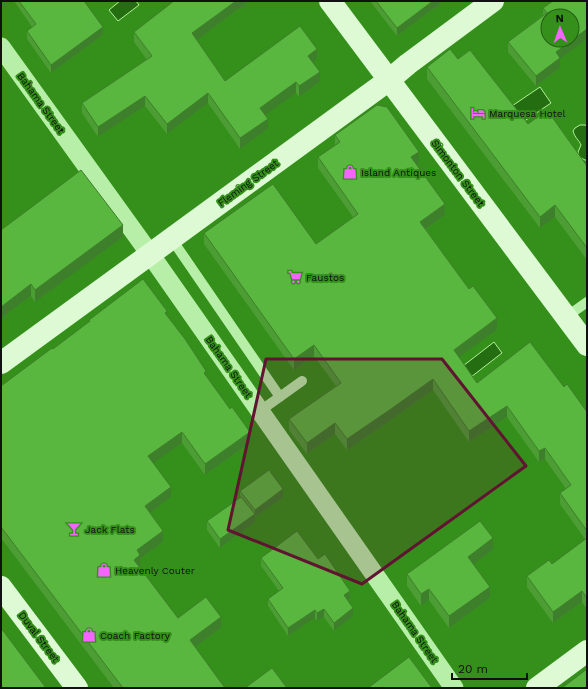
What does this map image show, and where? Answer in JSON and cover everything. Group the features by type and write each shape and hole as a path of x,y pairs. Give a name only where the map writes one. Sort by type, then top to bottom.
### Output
{"street":[{"name":"Simonton Street","path":"330,1 587,345"},
{"name":"Fleming Street","path":"1,363 389,80 408,64 493,1"},
{"name":"Bahama Street","path":"1,47 150,254 454,688"},
{"name":"Duval Street","path":"1,587 77,688"},
{"path":"536,688 587,651"}],"lane":[{"path":"171,238 280,397"},
{"path":"566,318 587,302"},
{"path":"260,411 302,381"}],"highlighted area":[{"path":"266,359 442,359 526,466 362,584 228,530"}],"shaded area":[{"path":"120,1 136,1 139,5 118,21 109,10"},
{"path":"540,87 551,103 523,122 512,106"},
{"path":"580,125 587,126 587,160 579,157 578,152 581,145 573,131"},
{"path":"494,342 502,353 471,377 463,366"}],"building":[{"path":"19,1 84,1 103,27 51,65 27,31 36,24"},
{"path":"174,1 236,1 192,33 225,81 300,26 317,49 308,56 320,72 299,86 296,82 260,108 268,119 240,138 208,93 167,124 145,96 98,127 82,103 152,56 134,32"},
{"path":"376,1 433,1 397,28"},
{"path":"553,1 587,1 587,29 580,34 580,8 543,8"},
{"path":"540,18 540,48 561,48 556,52 560,58 536,76 508,42"},
{"path":"450,49 458,59 470,50 528,124 547,110 587,166 587,248 555,205 540,217 427,67"},
{"path":"377,105 387,107 419,152 411,157 445,204 420,222 469,289 473,286 497,318 454,350 477,383 530,342 564,387 567,384 587,412 587,531 560,493 571,485 545,448 539,451 507,406 469,431 433,379 347,439 335,423 307,443 289,419 341,383 314,345 294,359 204,233 273,184 316,244 358,214 318,157 340,142 335,135"},
{"path":"81,170 123,225 35,290 31,284 1,307 1,230"},
{"path":"143,279 167,311 165,313 185,339 206,371 204,373 230,409 232,407 250,432 205,464 182,432 148,456 171,487 145,506 163,531 137,550 140,555 134,560 178,618 206,597 221,617 190,640 225,688 123,688 1,527 1,386 52,348 53,349"},
{"path":"269,470 283,489 255,510 240,491"},
{"path":"241,497 255,514 220,539 207,521"},
{"path":"480,521 493,538 468,557 490,587 449,616 429,589 421,594 407,574"},
{"path":"297,531 318,559 325,554 350,591 344,595 353,608 334,623 324,609 317,613 315,610 288,628 268,599 283,588 261,558"},
{"path":"587,538 587,598 582,591 553,612 527,576 549,560 552,564"},
{"path":"1,628 46,688 1,688"},
{"path":"409,657 432,688 368,688"},
{"path":"272,668 287,688 245,688"},
{"path":"587,669 587,688 562,688"}],"place":[{"name":"Marquesa Hotel","path":"478,113"},
{"name":"Island Antiques","path":"350,172"},
{"name":"Faustos","path":"295,277"},
{"name":"Jack Flats","path":"74,529"},
{"name":"Heavenly Couter","path":"104,570"},
{"name":"Coach Factory","path":"89,635"}]}
